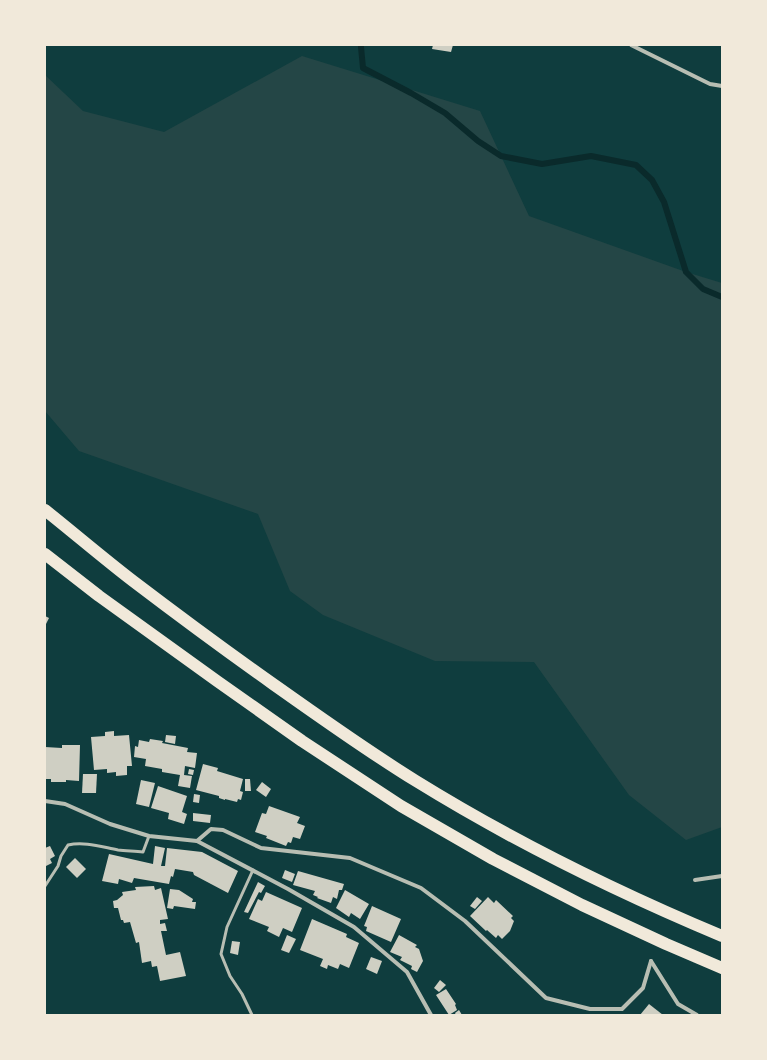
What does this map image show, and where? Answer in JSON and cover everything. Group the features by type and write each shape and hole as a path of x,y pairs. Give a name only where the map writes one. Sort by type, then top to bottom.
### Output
{"highway":[{"path":"45,510 131,580 235,657 327,723 417,781 505,833 594,878 681,919 722,936"},
{"path":"45,554 99,596 217,681 302,741 400,806 493,859 582,905 722,968"}],"street":[{"path":"631,45 710,84 722,86"},
{"path":"45,801 64,804 110,824 149,836 197,841 253,870 354,927 407,972 431,1015"},
{"path":"197,841 211,829 223,830 261,848 350,858 421,888 466,921 546,998 590,1009 622,1009 643,988 651,961 678,1004 697,1015"},
{"path":"695,880 722,876"}],"lane":[{"path":"45,886 58,866 61,856 68,845 94,845 120,850 143,852 149,836"},
{"path":"252,1015 242,994 230,976 221,954 227,927 253,870"}],"shaded area":[{"path":"302,56 480,111 529,216 686,272 722,283 722,827 686,840 629,795 534,662 435,661 323,615 290,591 258,514 79,451 45,411 45,75 83,111 164,132"}],"building":[{"path":"433,45 453,45 451,52 432,49"},
{"path":"45,616 49,618 45,626"},
{"path":"114,731 114,736 129,735 132,766 127,766 127,775 116,776 116,772 107,773 107,769 94,770 91,737 105,736 105,732"},
{"path":"166,735 176,736 175,744 165,742"},
{"path":"150,739 188,748 187,752 197,753 195,768 185,766 184,775 192,776 190,788 178,786 180,775 162,772 162,769 145,766 146,759 134,757 135,746 138,747 139,740 149,742"},
{"path":"62,745 80,745 79,781 66,780 66,782 51,782 51,779 45,779 45,747 62,748"},
{"path":"203,764 218,768 217,771 243,779 240,791 243,792 241,800 238,799 237,802 225,800 219,798 219,796 196,790"},
{"path":"189,769 194,770 193,775 188,774"},
{"path":"83,774 97,774 96,793 82,793"},
{"path":"245,779 250,779 251,791 245,791"},
{"path":"141,780 155,783 149,807 136,804"},
{"path":"262,782 271,789 266,797 256,790"},
{"path":"158,786 187,796 182,812 187,814 184,824 168,819 169,813 151,808"},
{"path":"194,794 200,795 199,803 193,802"},
{"path":"269,806 300,817 297,823 305,826 300,839 293,837 291,843 288,842 286,846 266,838 267,836 255,832 262,813 266,814"},
{"path":"193,813 211,815 210,823 193,821"},
{"path":"50,846 55,856 50,859 52,863 46,866 45,848"},
{"path":"155,846 165,848 161,866 165,866 167,848 202,852 238,871 228,893 194,875 193,872 175,869 169,884 134,878 132,883 119,879 118,884 102,881 109,854 153,864"},
{"path":"75,858 86,869 77,878 66,867"},
{"path":"285,870 295,874 292,882 282,878"},
{"path":"298,871 344,884 342,890 339,890 337,899 333,897 331,903 313,895 315,891 293,885"},
{"path":"258,882 265,886 261,893 259,892 248,913 244,912"},
{"path":"154,886 155,890 161,888 168,919 160,920 160,924 165,923 167,931 161,931 166,955 180,952 186,976 160,981 157,966 152,967 151,961 142,963 139,942 136,943 130,922 124,923 123,920 121,920 118,908 114,908 113,901 117,900 123,895 122,892 136,890 135,887"},
{"path":"170,889 179,890 193,899 192,902 196,902 195,909 174,906 173,909 167,908"},
{"path":"345,890 369,904 360,919 351,913 349,917 336,908"},
{"path":"266,892 302,908 292,932 283,928 279,937 267,931 269,927 249,919 258,899 262,901"},
{"path":"477,897 482,901 475,909 470,906"},
{"path":"488,897 494,903 496,900 513,916 511,918 514,921 510,931 502,939 498,935 496,938 487,930 486,931 470,916"},
{"path":"372,906 401,919 391,942 366,931 367,927 364,926"},
{"path":"312,919 347,934 346,937 359,943 349,968 340,964 338,969 328,965 327,969 320,966 323,959 300,950"},
{"path":"287,935 296,939 289,953 281,950"},
{"path":"399,935 417,945 415,947 419,949 423,961 417,972 411,969 412,966 400,960 402,957 390,952"},
{"path":"232,941 240,942 238,955 230,953"},
{"path":"371,957 382,961 377,974 366,969"},
{"path":"440,980 446,985 439,992 434,988"},
{"path":"446,989 456,1004 457,1010 449,1015 436,995"},
{"path":"649,1004 663,1015 640,1015"},
{"path":"459,1010 462,1015 456,1015 455,1013"}],"waterway":[{"path":"361,45 363,68 445,113 478,141 501,156 542,164 591,156 636,165 652,180 664,202 686,272 703,289 722,297"}]}
